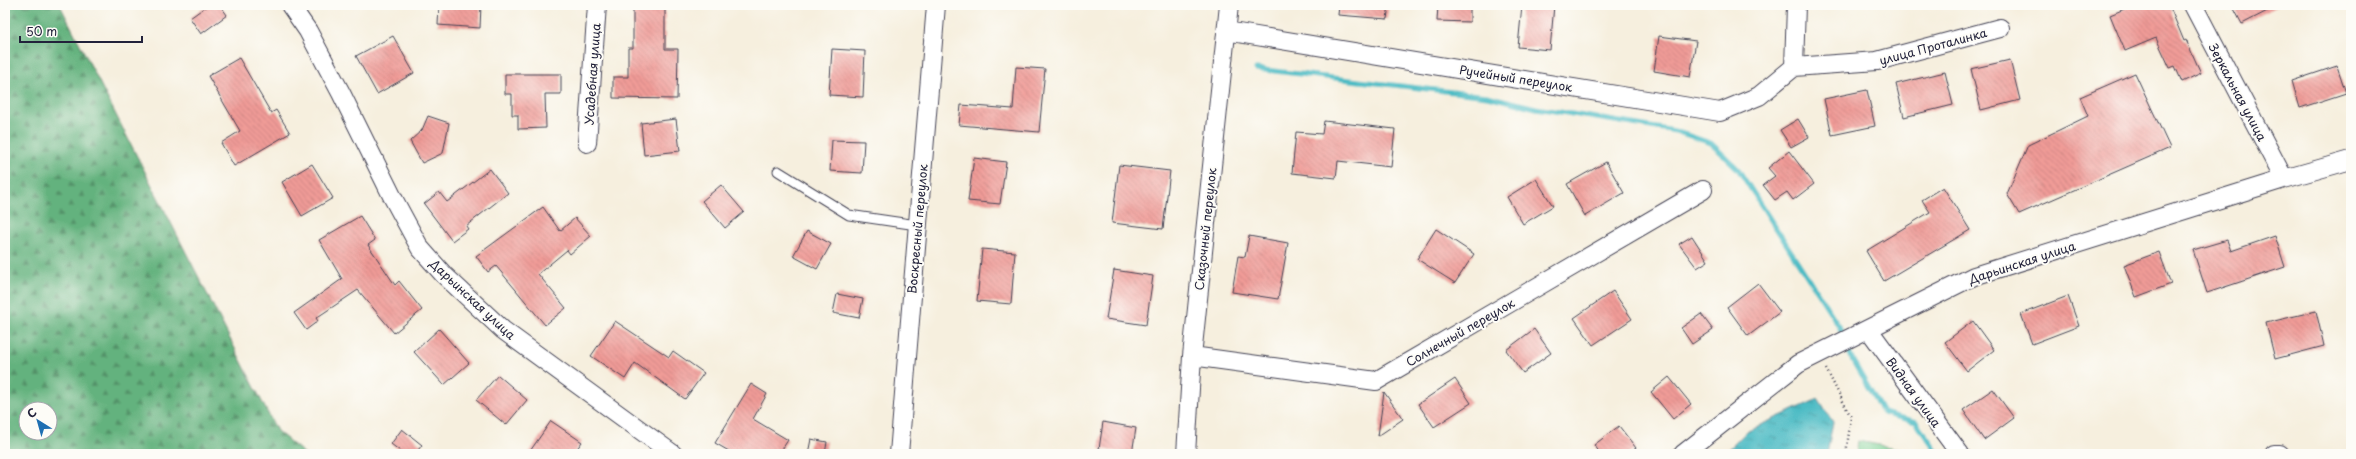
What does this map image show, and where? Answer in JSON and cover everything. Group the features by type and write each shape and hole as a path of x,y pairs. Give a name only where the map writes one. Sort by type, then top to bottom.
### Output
{"street":[{"name":"Дарьинская улица","path":"290,5 308,31 420,248 444,275 503,330 672,454"},
{"name":"Усадебная улица","path":"587,143 597,5"},
{"name":"Воскресный переулок","path":"899,454 936,5"},
{"name":"Сказочный переулок","path":"1186,454 1192,356 1229,5"},
{"path":"1794,67 1796,5"},
{"name":"Зеркальная улица","path":"2193,5 2284,179"},
{"name":"улица Проталинка","path":"1794,67 1877,62 2000,28"},
{"name":"Ручейный переулок","path":"1226,31 1720,112 1759,96 1794,67"},
{"name":"Дарьинская улица","path":"1683,454 1798,364 1869,330 1974,276 2284,179 2351,160"},
{"name":"Солнечный переулок","path":"1192,356 1376,381 1704,190"},
{"name":"Видная улица","path":"1869,330 1960,454"},
{"path":"2274,454 2280,454"}],"lane":[{"path":"778,171 849,215 917,225"}],"path":[{"path":"1818,355 1851,417 1846,454"}],"green space":[{"path":"5,5 60,5 277,431 305,454 5,454"},
{"path":"1858,441 1906,450 1905,454 1856,454"}],"water":[{"path":"1818,399 1833,422 1827,454 1724,454 1747,431"}],"building":[{"path":"208,5 220,5 227,15 201,34 190,18"},
{"path":"439,5 481,5 480,28 438,25"},
{"path":"633,5 665,5 665,49 678,49 677,99 613,98 613,77 628,77 628,48 633,48"},
{"path":"1339,5 1389,5 1387,19 1338,15"},
{"path":"1438,5 1470,5 1470,22 1437,21"},
{"path":"1522,5 1554,5 1550,50 1518,47"},
{"path":"2134,5 2169,5 2184,41 2186,40 2201,73 2182,82 2175,66 2170,68 2156,38 2125,51 2110,15"},
{"path":"2232,5 2279,5 2242,24"},
{"path":"393,36 414,73 377,94 356,56"},
{"path":"1659,36 1696,41 1690,77 1654,71"},
{"path":"832,49 865,51 863,97 829,95"},
{"path":"239,58 271,113 276,110 290,133 234,166 221,143 240,131 208,76"},
{"path":"2010,60 2020,100 1981,110 1971,69"},
{"path":"2337,66 2346,93 2300,108 2292,81"},
{"path":"1016,67 1045,69 1039,132 959,125 961,105 1013,109"},
{"path":"1945,72 1953,105 1904,117 1896,84"},
{"path":"2135,73 2170,148 2019,214 2007,194 2028,145 2088,116 2080,97"},
{"path":"505,74 561,74 561,94 545,94 546,128 518,129 518,115 512,115 512,94 505,94"},
{"path":"1867,90 1875,126 1832,135 1824,99"},
{"path":"428,116 449,123 443,153 422,163 410,141 422,130"},
{"path":"676,119 680,151 644,155 641,123"},
{"path":"1798,119 1809,137 1791,147 1780,130"},
{"path":"1324,121 1395,129 1391,167 1338,161 1336,178 1292,173 1296,132 1322,134"},
{"path":"832,140 864,141 862,173 830,171"},
{"path":"1789,151 1814,184 1793,200 1787,192 1775,200 1763,185 1775,176 1768,168"},
{"path":"974,158 1006,162 1000,204 968,201"},
{"path":"1606,162 1624,193 1585,216 1567,184"},
{"path":"312,164 333,198 302,216 282,182"},
{"path":"1119,165 1170,171 1163,229 1112,223"},
{"path":"490,169 508,193 466,226 468,229 452,241 424,204 439,192 447,202"},
{"path":"1536,179 1553,206 1523,224 1507,197"},
{"path":"721,185 744,212 725,228 702,201"},
{"path":"1943,187 1970,230 1884,281 1866,251 1930,212 1922,200"},
{"path":"543,207 560,231 575,218 591,236 570,254 567,250 538,274 566,308 545,325 496,266 488,272 476,256"},
{"path":"360,216 375,240 368,245 395,285 399,281 422,310 394,333 358,290 316,318 318,321 306,330 294,313 342,279 319,240"},
{"path":"1436,229 1474,254 1455,283 1417,259"},
{"path":"807,231 831,244 817,269 793,256"},
{"path":"1249,236 1288,243 1278,299 1232,292 1238,256 1245,257"},
{"path":"1692,236 1708,261 1697,268 1679,244"},
{"path":"2275,236 2285,267 2207,293 2193,250 2227,240 2231,251"},
{"path":"982,249 1015,252 1011,304 977,301"},
{"path":"2159,252 2171,284 2136,297 2124,265"},
{"path":"1114,270 1153,276 1146,325 1106,319"},
{"path":"1758,283 1780,312 1748,336 1727,307"},
{"path":"1613,291 1632,319 1593,345 1574,318"},
{"path":"837,294 863,299 859,318 833,313"},
{"path":"2068,296 2079,326 2032,344 2021,314"},
{"path":"2316,311 2324,346 2275,359 2266,323"},
{"path":"1701,314 1713,330 1692,344 1681,328"},
{"path":"615,321 669,357 673,351 704,373 685,399 635,363 625,379 591,356"},
{"path":"1973,321 1994,350 1967,371 1945,342"},
{"path":"439,329 469,363 444,385 414,352"},
{"path":"1534,329 1551,353 1523,373 1506,350"},
{"path":"498,375 527,400 506,425 476,400"},
{"path":"1669,377 1691,404 1673,419 1651,392"},
{"path":"1455,379 1471,403 1434,427 1418,404"},
{"path":"751,384 767,394 753,419 788,440 779,454 734,454 715,443"},
{"path":"1993,389 2014,418 1984,440 1963,410"},
{"path":"1384,392 1403,419 1378,436"},
{"path":"551,421 582,442 573,454 528,454"},
{"path":"1103,422 1136,428 1132,454 1099,449"},
{"path":"1619,426 1636,448 1628,454 1601,454 1594,445"},
{"path":"402,429 422,445 415,454 404,454 391,444"},
{"path":"811,439 827,442 825,454 808,454"}],"waterway":[{"path":"1256,69 1487,96 1536,108 1675,131 1711,143 1738,169 1839,326 1853,361 1883,413 1916,422 1939,454"}]}
